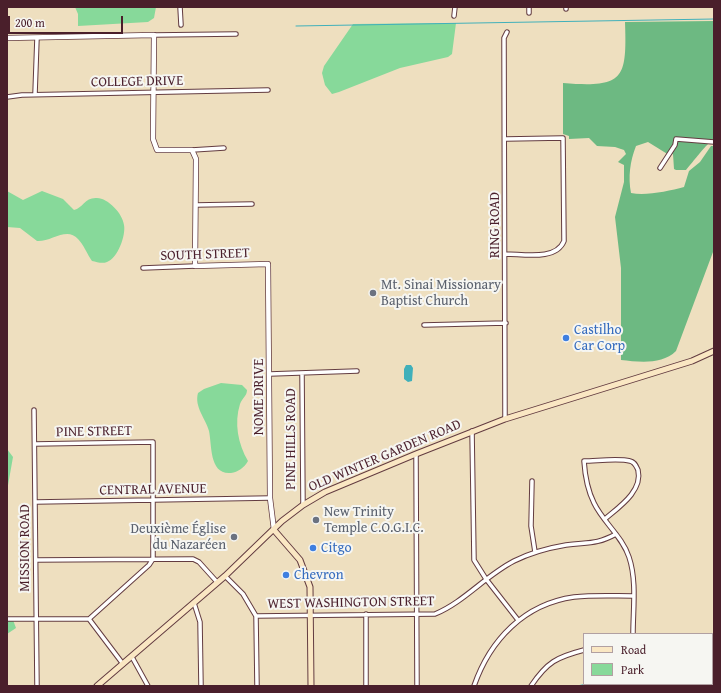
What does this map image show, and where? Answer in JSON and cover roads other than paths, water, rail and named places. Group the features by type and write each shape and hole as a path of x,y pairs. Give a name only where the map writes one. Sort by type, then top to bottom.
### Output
{"main road":[{"name":"OLD WINTER GARDEN ROAD","path":"97,686 132,658 303,505 338,486 472,431 505,419 692,361 714,351"},
{"path":"274,530 300,560 310,587 311,686"}],"street":[{"path":"180,7 181,25"},
{"path":"454,16 455,7"},
{"path":"529,7 529,13"},
{"name":"RING ROAD","path":"505,419 506,139 504,38 507,32"},
{"path":"7,38 236,34"},
{"path":"154,35 153,139 157,150 224,148"},
{"path":"35,94 37,38"},
{"name":"COLLEGE DRIVE","path":"7,97 35,94 268,90"},
{"path":"506,139 564,138 564,241 559,249 549,254 506,254"},
{"path":"660,168 675,145 676,139 714,142"},
{"path":"192,150 196,159 195,266"},
{"path":"196,205 252,204"},
{"name":"SOUTH STREET","path":"143,268 268,264"},
{"name":"NOME DRIVE","path":"268,264 270,498 274,530"},
{"path":"424,325 506,323"},
{"path":"270,374 357,371"},
{"name":"PINE HILLS ROAD","path":"302,373 303,505"},
{"name":"MISSION ROAD","path":"34,410 37,686"},
{"path":"472,431 474,560 486,579 518,620"},
{"name":"PINE STREET","path":"35,444 153,442 153,501"},
{"path":"416,454 417,686"},
{"path":"605,519 624,503 633,492 637,482 638,473 636,465 630,461 584,461 586,480 594,504 605,519 616,534 629,556 634,577 633,633"},
{"path":"532,481 531,526 535,552"},
{"name":"CENTRAL AVENUE","path":"36,502 270,498"},
{"path":"7,619 89,619 149,565 153,559 153,501"},
{"name":"WEST WASHINGTON STREET","path":"256,616 435,614 446,610 486,579 514,561 535,552 567,545 603,541 616,534"},
{"path":"36,560 193,559 199,562 218,582"},
{"path":"225,576 243,594 256,616 256,686"},
{"path":"474,686 481,667 490,651 518,620 553,602 573,597 633,596"},
{"path":"194,603 200,622 201,686"},
{"path":"366,614 366,686"},
{"path":"89,619 123,665"},
{"path":"531,686 542,670 562,655 583,650"},
{"path":"132,658 148,686"}],"water":[{"path":"406,365 411,365 413,368 412,381 408,382 404,379 404,369"},
{"path":"713,656 714,686 698,686 713,685"},
{"path":"583,684 663,685 663,686 575,686"}],"waterway":[{"path":"296,26 714,19"}],"place":[{"name":"Mt. Sinai Missionary Baptist Church","path":"373,293"},
{"name":"Castilho Car Corp","path":"566,338"},
{"name":"New Trinity Temple C.O.G.I.C.","path":"316,520"},
{"name":"Deuxième Église du Nazaréen","path":"234,537"},
{"name":"Citgo","path":"313,548"},
{"name":"Chevron","path":"286,575"}]}
